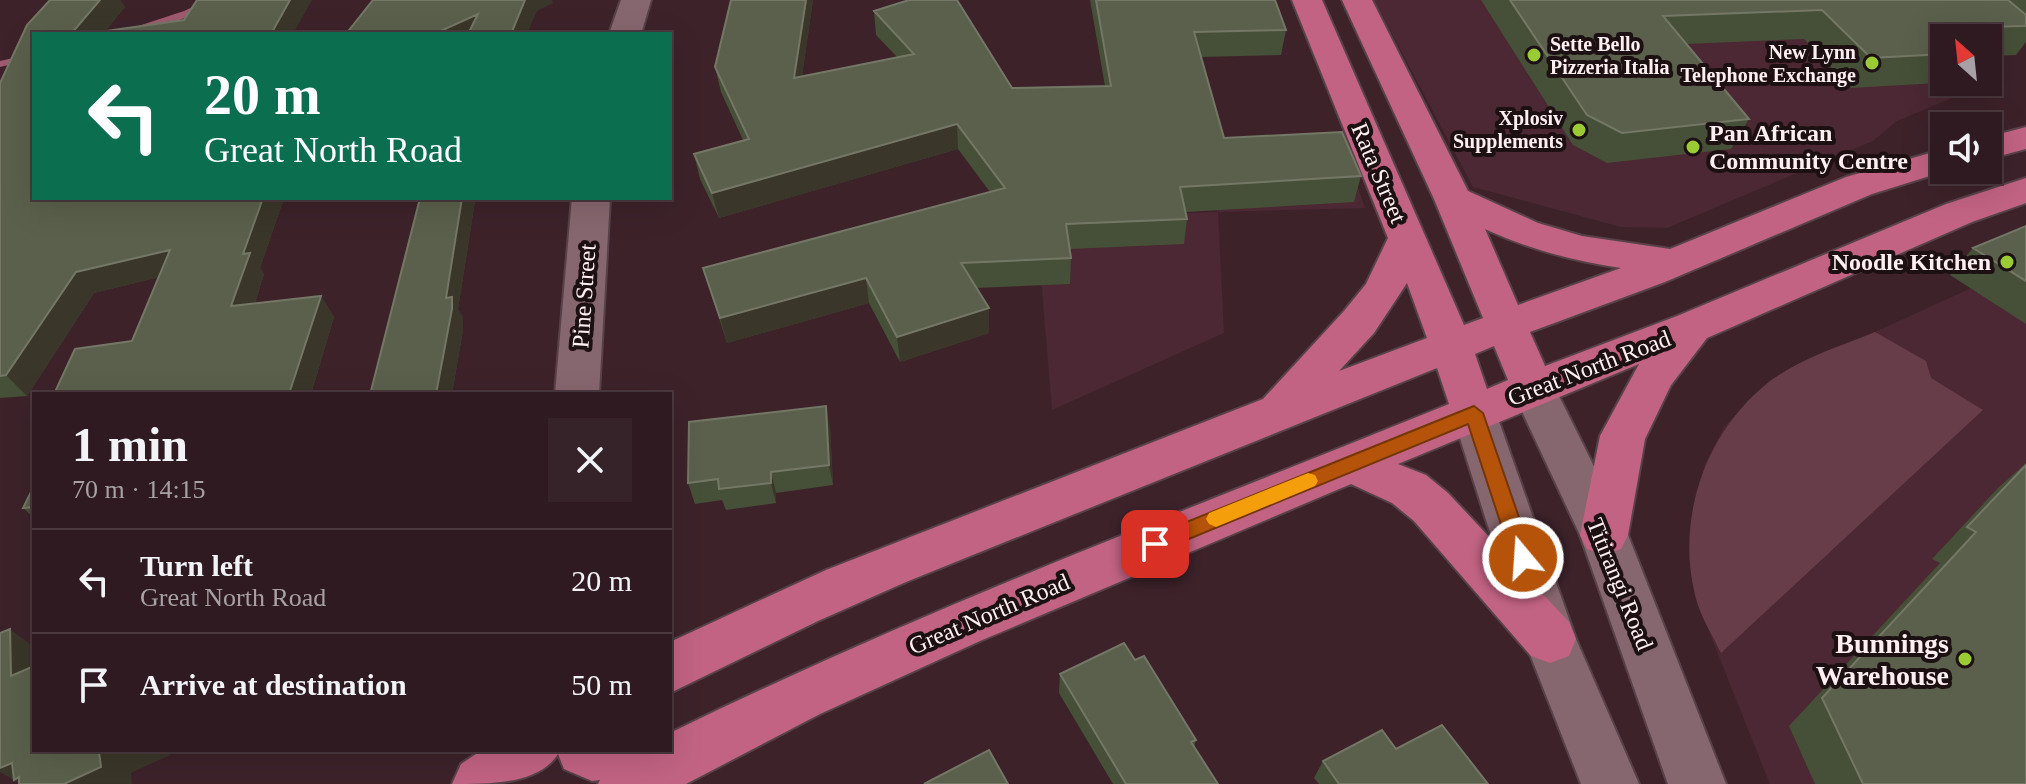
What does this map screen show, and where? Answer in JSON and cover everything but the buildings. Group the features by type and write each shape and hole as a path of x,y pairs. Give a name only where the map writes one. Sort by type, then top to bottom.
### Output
{"main road":[{"path":"626,32 636,0"},
{"name":"Rata Street","path":"1307,0 1437,307 1474,413"},
{"path":"1357,0 1453,199 1533,388"},
{"path":"2002,144 2026,138"},
{"path":"672,668 779,612 1272,413 1674,264 1889,173 1930,163"},
{"name":"Great North Road","path":"627,784 695,742 962,625 1533,388 1692,327 1959,213 2026,190"},
{"path":"1453,199 1524,232 1581,249 1674,264"},
{"name":"Pine Street","path":"577,392 591,200"},
{"path":"1272,413 1359,322 1383,290 1407,239"},
{"path":"1604,535 1623,436 1637,415 1652,379 1692,327"},
{"name":"Titirangi Road","path":"1533,388 1604,535 1697,784"},
{"path":"1474,413 1550,639 1610,784"},
{"path":"1351,463 1409,489 1431,507 1550,639"},
{"path":"672,639 729,636"},
{"path":"481,784 528,752"},
{"path":"588,752 609,752"}],"shaded area":[{"path":"1374,0 1853,0 1930,69 1930,96 1957,96 1897,121 1873,141 1667,228 1621,227 1473,187"},
{"path":"1343,143 1365,208 1218,212 1224,333 1052,410 1036,219 1217,212 1205,147"},
{"path":"2026,263 2026,784 1770,784 1698,604 1689,558 1694,505 1705,464 1724,427 1770,380"},
{"path":"1875,332 1926,361 1931,378 1983,410 1721,653 1697,602 1689,541 1700,481 1712,453 1746,403 1769,382 1806,360"}],"waterway":[{"path":"125,32 187,13 216,0"},
{"path":"0,64 32,56"}],"slow traffic":[{"path":"1216,519 1308,481"}],"place":[{"name":"Sette Bello Pizzeria Italia","path":"1534,55"},
{"name":"New Lynn Telephone Exchange","path":"1872,63"},
{"name":"Xplosiv Supplements","path":"1579,130"},
{"name":"Pan African Community Centre","path":"1693,147"},
{"name":"Noodle Kitchen","path":"2007,262"},
{"name":"Bunnings Warehouse","path":"1965,659"}],"route":[{"path":"1155,544 1474,413 1523,558"}]}
